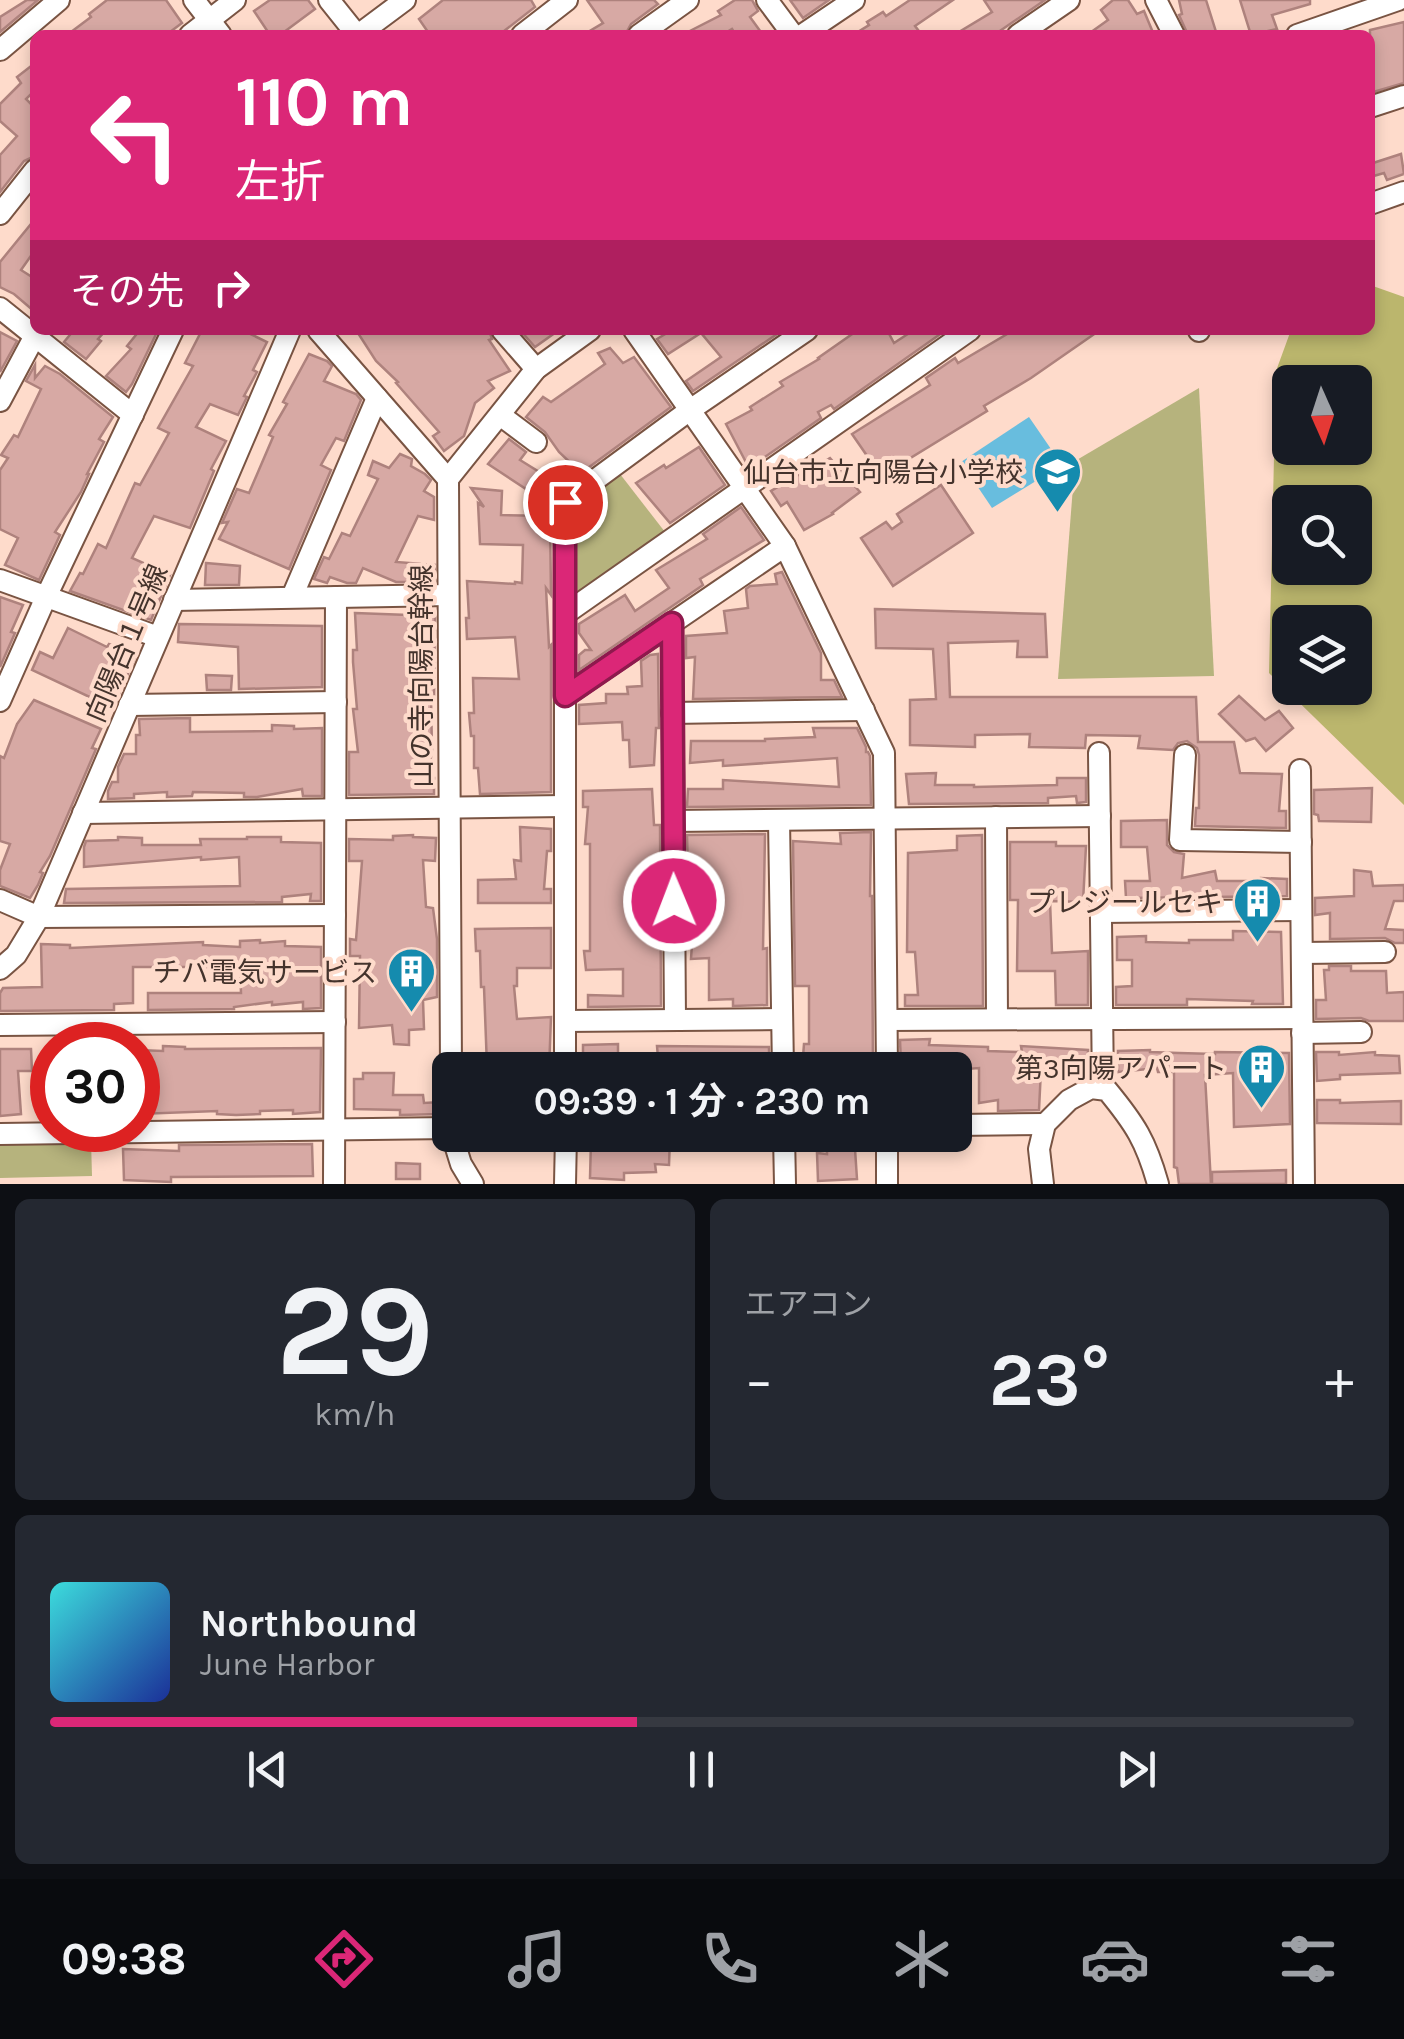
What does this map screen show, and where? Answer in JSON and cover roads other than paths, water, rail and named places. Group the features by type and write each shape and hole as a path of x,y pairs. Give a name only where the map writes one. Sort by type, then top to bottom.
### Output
{"street":[{"path":"0,50 59,0"},
{"path":"194,0 216,27 235,0"},
{"path":"330,0 354,30"},
{"path":"365,30 405,0"},
{"path":"528,30 567,0"},
{"path":"645,30 688,0"},
{"path":"767,0 789,30"},
{"path":"809,30 854,0"},
{"path":"1025,30 1069,0"},
{"path":"1156,0 1171,30"},
{"path":"1311,30 1398,0"},
{"path":"1375,105 1404,96"},
{"path":"0,214 30,176"},
{"path":"1375,202 1404,192"},
{"path":"0,308 30,329"},
{"path":"0,401 35,335"},
{"path":"38,335 133,415"},
{"path":"0,701 171,335"},
{"name":"向陽台１号線","path":"0,969 16,955 39,917 288,335"},
{"path":"322,335 448,479 536,370 583,335"},
{"path":"506,335 536,370"},
{"path":"638,335 786,546 884,753 887,1052"},
{"path":"566,1052 565,502 800,335"},
{"path":"565,614 963,335"},
{"path":"292,598 376,398"},
{"path":"500,416 536,442"},
{"name":"山の寺向陽台幹線","path":"448,479 450,1052"},
{"path":"565,696 786,546"},
{"path":"0,580 158,637"},
{"path":"174,600 448,595"},
{"path":"334,1184 336,597"},
{"path":"672,623 675,1020"},
{"path":"129,706 336,702"},
{"path":"672,713 864,710"},
{"path":"1099,753 1103,1089"},
{"path":"1185,755 1180,840 1301,842"},
{"path":"1300,770 1304,1184"},
{"path":"83,812 565,806"},
{"path":"673,821 1100,816"},
{"path":"996,817 997,1019"},
{"path":"779,820 783,1052"},
{"path":"0,900 39,917 335,915"},
{"path":"1101,912 1301,910"},
{"path":"1302,953 1385,952"},
{"path":"566,1021 782,1019"},
{"path":"887,1020 1102,1019 1302,1025 1361,1032"},
{"path":"0,1024 334,1022"},
{"path":"1043,1184 1038,1149 1044,1124 1069,1100 1091,1088 1107,1090 1130,1118 1148,1149 1158,1184"},
{"path":"972,1125 1044,1124"},
{"path":"0,1134 334,1128 432,1131"},
{"path":"457,1152 473,1184"},
{"path":"566,1152 566,1184"},
{"path":"784,1152 785,1184"},
{"path":"887,1152 887,1184"}],"water":[{"path":"1029,417 1062,465 992,508 961,462"}],"place":[{"name":"仙台市立向陽台小学校","path":"1058,514"},
{"name":"プレジールセキ","path":"1258,944"},
{"name":"チバ電気サービス","path":"412,1014"},
{"name":"第3向陽アパート","path":"1262,1110"}]}
